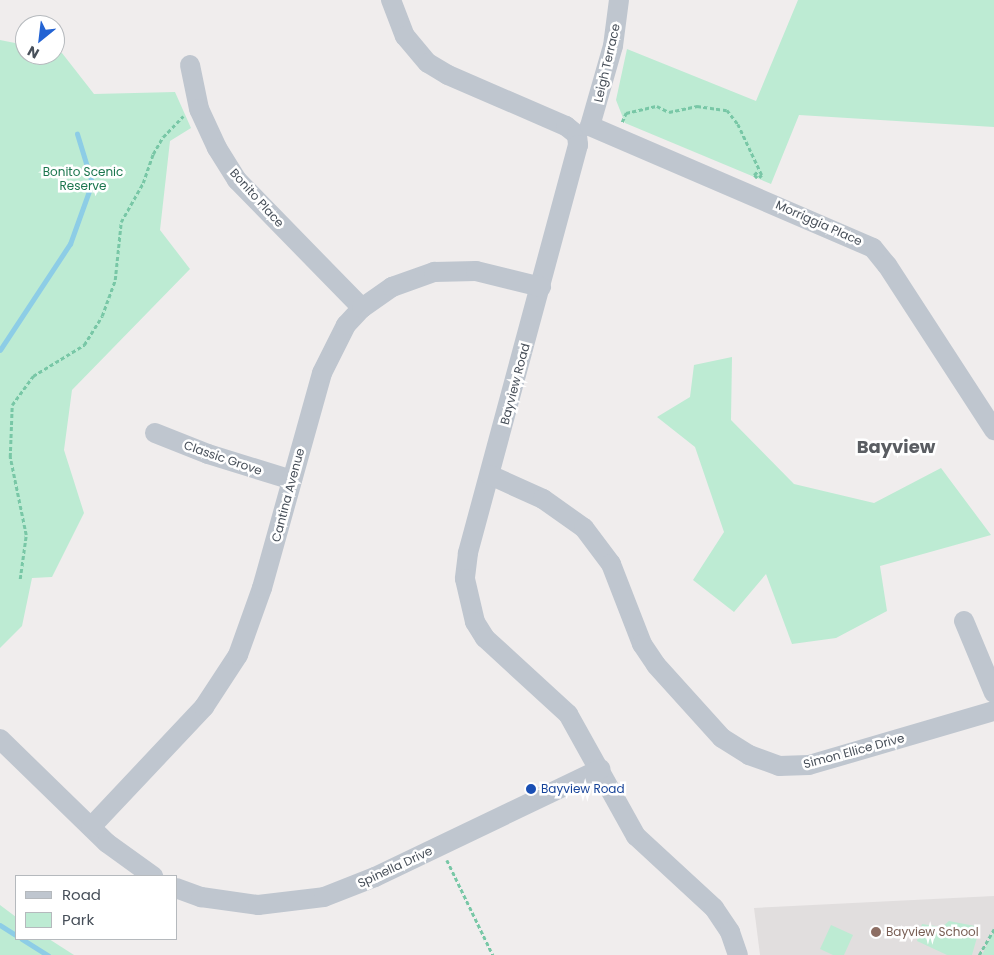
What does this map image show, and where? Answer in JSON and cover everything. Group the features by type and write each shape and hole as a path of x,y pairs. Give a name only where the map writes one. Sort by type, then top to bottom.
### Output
{"street":[{"path":"391,0 405,36 428,63 448,75 566,126 583,130"},
{"name":"Leigh Terrace","path":"583,130 613,46 619,0"},
{"name":"Bonito Place","path":"190,65 199,109 228,166 362,308"},
{"name":"Bayview Road","path":"583,130 575,166 468,553 465,579 475,622 485,638 568,714 600,769 618,808 636,836 714,908 730,932 738,955"},
{"name":"Morriggia Place","path":"583,130 873,248 887,265 994,430"},
{"name":"Cantina Avenue","path":"91,827 192,722 229,672 255,612 328,356 346,325 362,308 392,287 434,272 476,271 541,287"},
{"name":"Classic Grove","path":"155,433 208,454 292,480"},
{"name":"Simon Ellice Drive","path":"490,475 543,499 568,515 594,539 611,564 642,644 656,664 722,738 749,756 779,766 809,765 994,712"},
{"path":"964,621 994,693"},
{"path":"0,739 91,827 152,875"},
{"name":"Spinella Drive","path":"178,889 201,897 258,905 324,897 375,876 600,769"}],"path":[{"path":"626,113 657,106 669,112 696,106 727,110 738,124 762,178 756,178 758,171"},
{"path":"20,579 26,535 10,457 12,405 33,376 84,345 102,316 114,280 121,222 163,137 191,112"},
{"path":"445,856 492,955"},
{"path":"979,955 994,929"}],"shaded area":[{"name":"Bayview School","path":"994,896 994,955 760,955 754,908"}],"green space":[{"path":"798,0 994,0 994,127 799,115 771,184 625,123 616,100 627,49 756,101"},
{"name":"Bonito Scenic Reserve","path":"0,40 15,43 15,65 65,65 65,57 94,94 175,92 191,128 170,141 160,230 190,269 72,390 64,450 84,513 52,577 32,578 22,626 0,648"},
{"path":"732,357 731,420 794,484 874,503 941,468 991,535 880,566 887,611 836,638 792,644 766,574 734,612 693,580 724,532 695,447 657,417 690,397 694,365"},
{"path":"0,905 15,916 15,940 51,940 74,955 0,955"},
{"path":"949,921 980,927 972,955 947,955 917,941 922,924 942,927"},
{"path":"831,925 853,935 844,955 833,955 820,949"},
{"path":"994,932 994,955 982,955 992,935"}],"waterway":[{"path":"0,350 70,244 92,183 77,134"},
{"path":"0,925 15,934"},
{"path":"24,940 48,955"}],"place":[{"name":"Bayview Road","path":"531,789"},
{"name":"Bayview School","path":"876,932"}],"district":[{"name":"Bayview","path":"896,447"}]}
